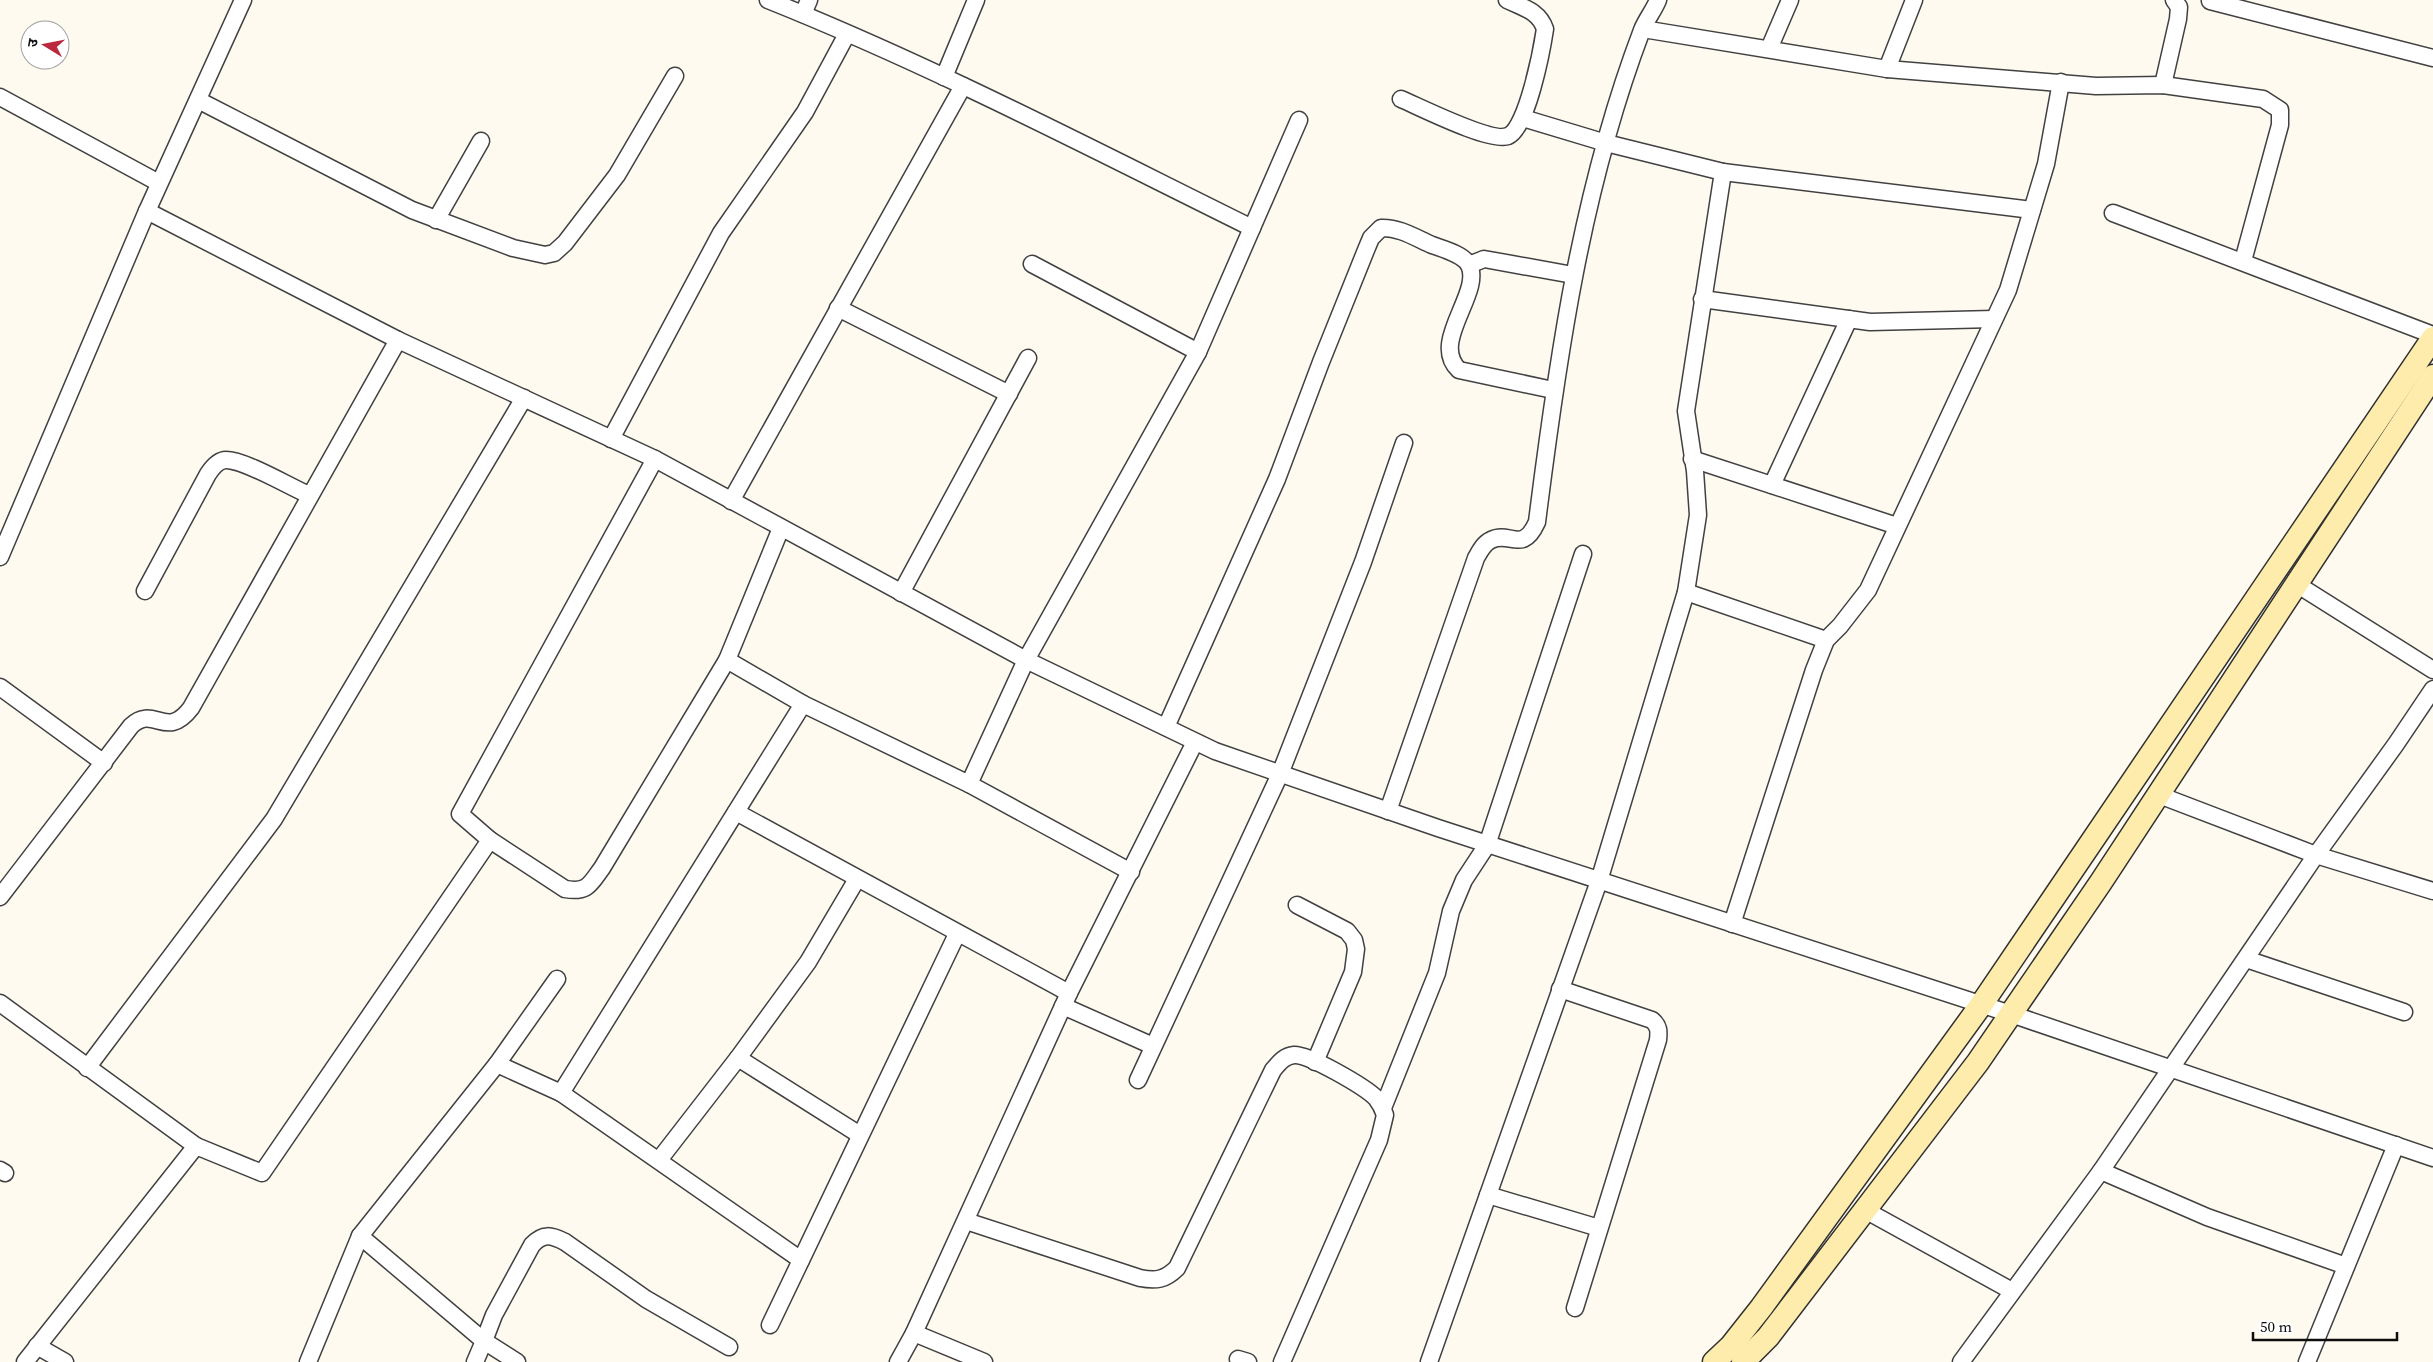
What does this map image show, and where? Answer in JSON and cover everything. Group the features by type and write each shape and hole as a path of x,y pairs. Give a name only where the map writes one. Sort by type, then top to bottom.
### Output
{"main road":[{"path":"1714,1362 1731,1346 1761,1308 1981,1005 2433,336"},
{"path":"1743,1362 1768,1337 1978,1062 2298,585 2433,376"}],"street":[{"path":"0,557 147,211 243,0"},
{"path":"768,0 806,7 847,34 963,86 1252,228"},
{"path":"944,77 976,0"},
{"path":"1400,99 1475,130 1498,137 1508,136 1514,132 1523,118 1545,29 1534,5 1507,0"},
{"path":"1388,811 1476,558 1490,540 1497,538 1513,540 1525,538 1530,534 1537,522 1553,390 1573,275 1606,143 1643,28 1658,0"},
{"path":"1769,49 1790,0"},
{"path":"1887,69 1914,0"},
{"path":"2163,85 2178,19 2179,7 2174,0"},
{"path":"2210,0 2433,58"},
{"path":"1643,28 1887,69 2096,86 2163,85 2263,99 2280,110 2280,126 2242,261"},
{"path":"611,439 721,233 806,112 847,34"},
{"path":"198,100 436,220 530,253 545,255 554,253 565,243 617,175 675,76"},
{"path":"1732,924 1814,670 1826,640 1840,626 1868,590 2008,290 2046,164 2061,82"},
{"path":"731,501 963,86"},
{"path":"0,97 159,184"},
{"path":"1523,118 1606,143 1723,172 2032,210"},
{"path":"969,784 1026,660 1198,352 1300,120"},
{"path":"436,220 481,141"},
{"path":"1430,1362 1599,881 1686,592 1698,515 1686,411 1723,172"},
{"path":"147,211 398,340 655,459 1026,660 1215,751 1599,881 2011,1014 2433,1158"},
{"path":"2113,214 2242,261 2433,336"},
{"path":"1166,727 1277,479 1320,362 1372,238 1381,228 1396,230 1457,255 1469,265 1471,274 1469,285 1449,347 1452,363 1459,370 1553,390"},
{"path":"1469,265 1484,259 1573,275"},
{"path":"1032,264 1198,352"},
{"path":"1702,299 1870,322 1994,319"},
{"path":"838,308 1009,394"},
{"path":"1772,485 1849,319"},
{"path":"0,897 138,720 152,719 169,723 177,722 187,713 398,340"},
{"path":"901,593 1028,358"},
{"path":"87,1068 274,820 524,398"},
{"path":"1138,1080 1280,774 1363,562 1404,443"},
{"path":"655,459 460,814 490,840 566,889 579,891 588,887 602,868 727,660 781,528"},
{"path":"1692,459 1897,526"},
{"path":"145,591 208,474 215,465 224,460 238,462 309,496"},
{"path":"1383,1108 1437,973 1451,911 1464,880 1488,844 1583,554"},
{"path":"2298,585 2433,670"},
{"path":"1686,592 1826,640"},
{"path":"727,660 803,704 969,784 1131,872"},
{"path":"0,686 104,763"},
{"path":"1961,1362 2101,1170 2316,855 2433,689"},
{"path":"562,1093 803,704"},
{"path":"898,1362 914,1333 966,1221 1066,1000 1195,742"},
{"path":"2159,794 2316,855 2433,891"},
{"path":"736,812 957,934 1066,1000 1153,1046"},
{"path":"0,1004 196,1146 262,1173 490,840"},
{"path":"658,1160 738,1058 808,962 857,879"},
{"path":"1297,905 1347,931 1354,940 1356,949 1352,972 1315,1062"},
{"path":"770,1325 957,934"},
{"path":"2246,959 2404,1012"},
{"path":"308,1362 360,1236 497,1064 557,979"},
{"path":"1560,989 1652,1020 1657,1024 1659,1031 1658,1040 1598,1228 1575,1308"},
{"path":"966,1221 1140,1278 1156,1281 1168,1277 1177,1268 1273,1070 1287,1056 1297,1055 1315,1062 1364,1088 1383,1108 1385,1115 1378,1140 1282,1362"},
{"path":"738,1058 860,1135"},
{"path":"497,1064 562,1093 801,1260"},
{"path":"2307,1362 2396,1145"},
{"path":"25,1362 196,1146"},
{"path":"2101,1170 2207,1217 2346,1266"},
{"path":"1488,1195 1598,1228"},
{"path":"1865,1210 2012,1291"},
{"path":"475,1362 494,1315 532,1245 538,1238 545,1235 565,1242 646,1299 729,1347"},
{"path":"360,1236 484,1341 516,1362"},
{"path":"914,1333 984,1362"},
{"path":"37,1346 65,1362"}]}
